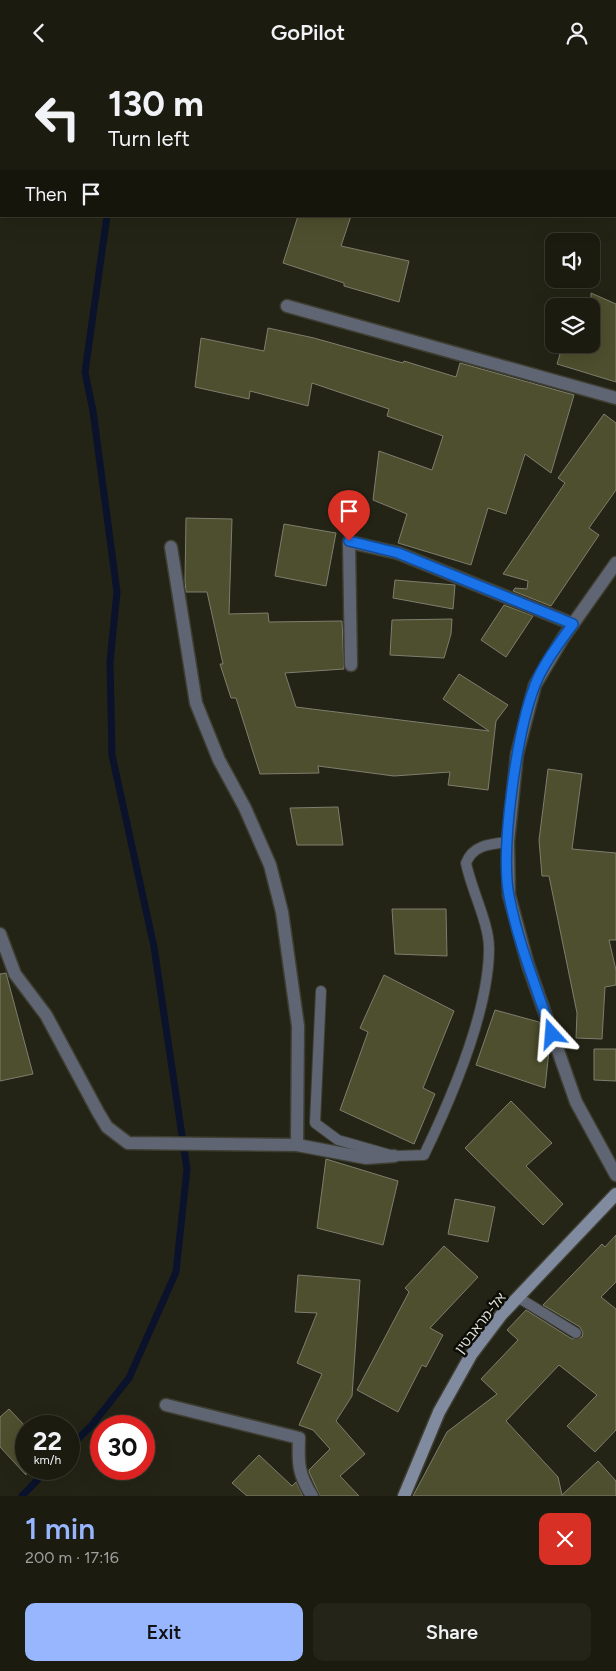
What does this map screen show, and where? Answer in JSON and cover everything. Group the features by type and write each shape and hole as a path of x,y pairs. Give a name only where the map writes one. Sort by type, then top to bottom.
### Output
{"street":[{"path":"287,306 616,398"},
{"path":"351,665 349,541 398,553 573,624"},
{"path":"172,547 182,630 196,703 219,760 245,808 270,865 282,912 298,1026 298,1145"},
{"path":"616,563 573,624 535,685 517,754 508,842 509,895 528,965 576,1102 616,1175"},
{"path":"0,934 16,974 46,1015 107,1127 128,1143 298,1145 366,1158 394,1156"},
{"name":"אל-מראבטין","path":"404,1496 440,1412 466,1363 502,1314 616,1194"},
{"path":"166,1405 299,1438 298,1464 301,1479 312,1496"}],"lane":[{"path":"321,991 315,1123 338,1140 394,1156 424,1155 447,1107 471,1037 482,995 489,947 466,863 469,857 484,845 508,842"},
{"path":"519,1297 576,1333"}],"building":[{"path":"298,217 351,217 341,246 409,261 399,302 344,286 344,283 283,263"},
{"path":"591,293 616,304 616,382 557,364 560,353 600,353 600,298 591,298"},
{"path":"268,328 314,338 403,363 404,361 456,377 460,363 574,395 551,473 525,454 506,514 488,508 471,565 398,543 407,514 373,500 379,451 432,470 443,436 387,416 389,409 312,383 308,406 250,391 249,399 195,387 201,338 264,351"},
{"path":"604,414 616,423 616,490 589,528 599,535 551,606 513,591 515,588 527,589 528,581 503,574 565,483 558,478"},
{"path":"186,518 232,519 229,614 268,613 269,622 342,621 344,669 285,673 296,707 489,731 443,699 459,674 508,705 496,721 488,790 448,785 450,772 394,776 318,766 319,773 260,774 236,698 231,698 220,664 223,664 207,592 186,592"},
{"path":"284,524 336,533 326,586 275,576"},
{"path":"395,580 455,585 453,609 393,598"},
{"path":"504,605 533,616 506,657 481,640"},
{"path":"452,619 451,634 444,658 390,655 392,620"},
{"path":"548,769 582,774 572,849 616,853 616,940 609,940 616,970 616,985 605,987 602,1039 576,1038 577,1013 549,876 542,876 539,840"},
{"path":"338,807 343,845 297,845 290,808"},
{"path":"392,909 446,909 447,956 395,954"},
{"path":"6,973 33,1074 0,1081 0,974"},
{"path":"384,975 454,1011 423,1088 435,1094 414,1144 340,1110 368,1032 360,1028"},
{"path":"495,1010 539,1022 549,1050 545,1088 476,1065"},
{"path":"594,1049 616,1049 616,1081 594,1080"},
{"path":"511,1101 552,1143 526,1166 563,1204 543,1225 465,1148"},
{"path":"326,1159 398,1181 383,1245 317,1228"},
{"path":"455,1199 495,1207 488,1242 448,1234"},
{"path":"616,1235 616,1282 601,1297 616,1309 616,1430 595,1452 567,1426 597,1395 559,1365 506,1421 558,1477 562,1495 598,1461 616,1481 616,1496 413,1496 447,1432 497,1394 481,1379 518,1340 507,1330 526,1310 572,1339 582,1337 583,1333 580,1327 543,1305 602,1244 605,1247"},
{"path":"444,1246 478,1277 430,1328 443,1335 426,1367 422,1365 398,1412 357,1390 409,1292 405,1288"},
{"path":"298,1275 360,1280 352,1396 336,1421 365,1454 340,1476 359,1496 320,1496 309,1472 330,1449 313,1430 299,1425 322,1374 297,1363 317,1313 295,1312"},
{"path":"9,1409 15,1415 15,1463 0,1447 0,1417"},
{"path":"259,1455 292,1486 296,1482 303,1496 247,1496 232,1483"}],"waterway":[{"path":"80,1437 92,1425 129,1378 176,1272 187,1169 154,947 112,755 110,662 117,592 93,411 85,372 107,217"},
{"path":"22,1496 37,1480"}],"route":[{"path":"349,541 398,553 573,624 535,685 517,754 508,842 509,895 528,965 552,1034"}]}
